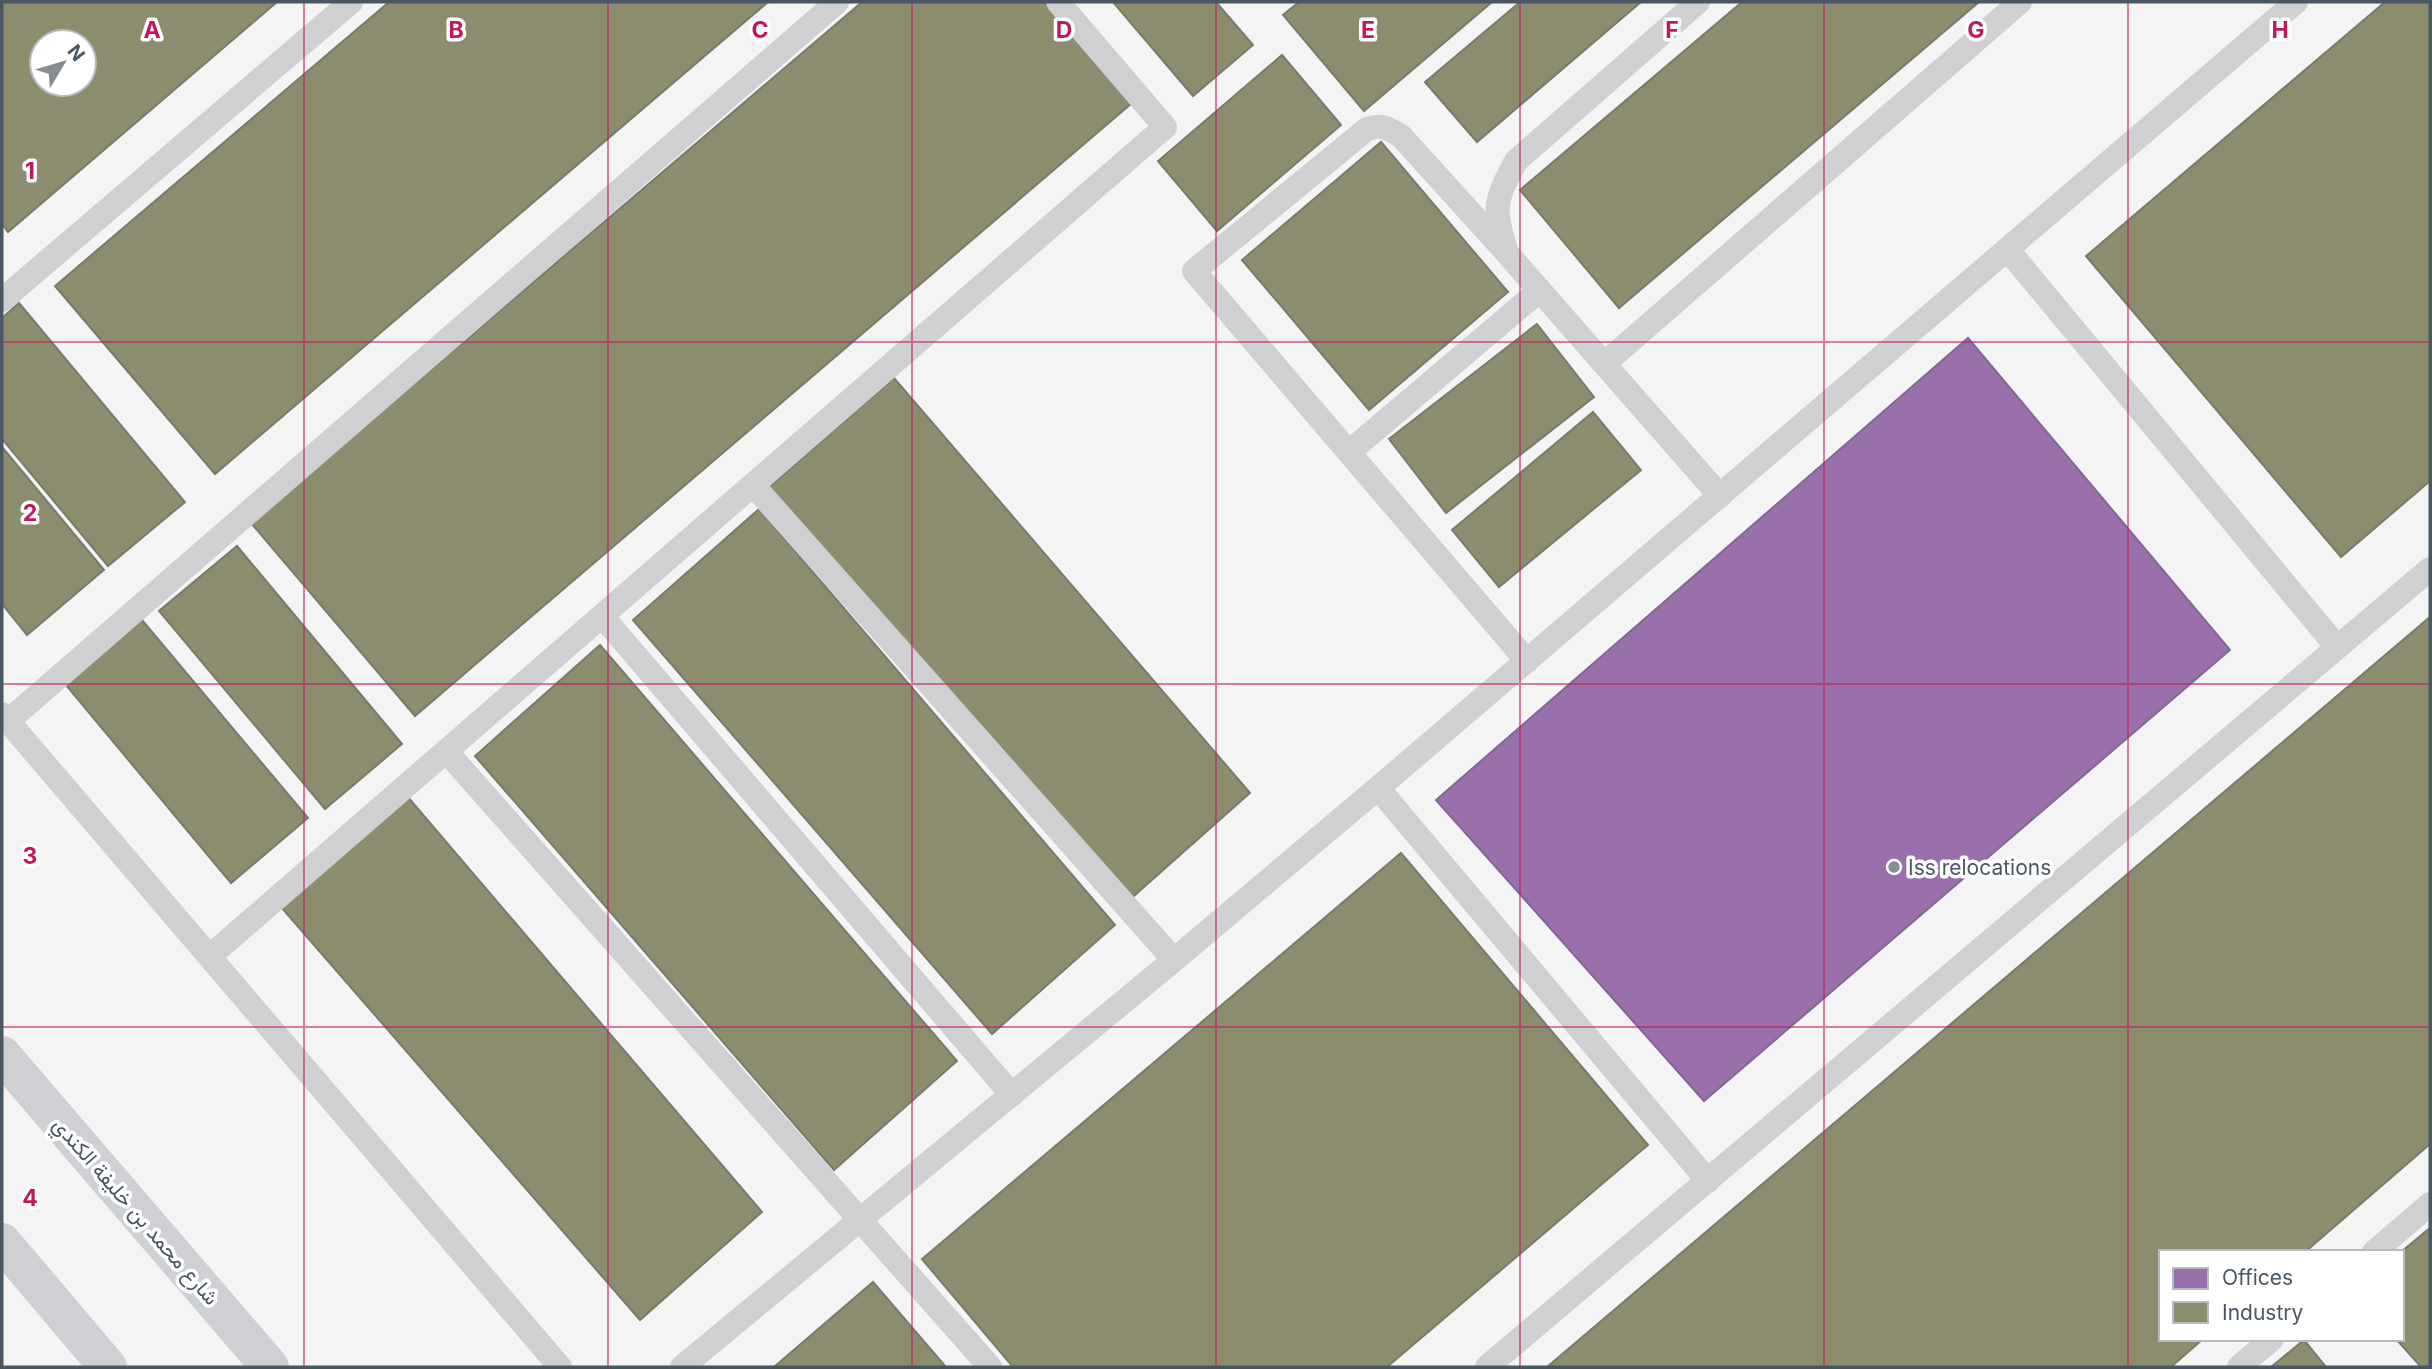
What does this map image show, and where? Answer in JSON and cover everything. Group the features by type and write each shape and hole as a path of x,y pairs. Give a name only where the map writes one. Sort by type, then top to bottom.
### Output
{"main road":[{"name":"شارع محمد بن خليفة الكندي","path":"2,1055 270,1367"},
{"path":"2,1242 108,1367"}],"lane":[{"path":"2,300 351,2"},
{"path":"560,1367 5,717 837,2"},
{"path":"210,956 1165,127 1058,2"},
{"path":"1507,253 1497,221 1500,192 1516,160 1698,2"},
{"path":"1605,363 2020,2"},
{"path":"682,1367 1378,788 2296,2"},
{"path":"1527,661 1194,271 1367,129 1377,125 1387,127 1401,136 1507,253 1720,496"},
{"path":"2008,250 2337,647"},
{"path":"1349,452 1540,290"},
{"path":"753,485 1174,960"},
{"path":"1487,1367 2430,569"},
{"path":"602,616 1012,1095"},
{"path":"446,751 990,1367"},
{"path":"1378,788 1708,1181"},
{"path":"2376,1250 2430,1204"},
{"path":"2239,1367 2270,1341"}],"building: Offices":[{"path":"1968,338 2230,650 1704,1101 1436,800"}],"building: Industry":[{"path":"2,2 277,2 8,232 2,224"},
{"path":"389,2 768,2 215,474 55,286"},
{"path":"862,2 1044,2 1131,104 415,716 251,523"},
{"path":"1113,2 1216,2 1253,45 1193,96"},
{"path":"1299,2 1492,2 1364,111 1283,15"},
{"path":"1520,2 1641,2 1477,142 1425,82"},
{"path":"1742,2 1979,2 1619,308 1520,190"},
{"path":"2385,2 2430,2 2430,481 2341,557 2086,256"},
{"path":"1282,55 1341,125 1217,231 1158,161"},
{"path":"1381,142 1508,292 1369,410 1242,260"},
{"path":"19,303 185,502 108,566 2,439 2,318"},
{"path":"1537,324 1594,397 1446,513 1389,439"},
{"path":"894,378 1250,793 1127,902 768,488"},
{"path":"1593,412 1641,470 1499,587 1452,530"},
{"path":"2,447 104,570 27,635 2,604"},
{"path":"759,509 1115,925 992,1034 633,620"},
{"path":"237,546 402,744 325,809 159,611"},
{"path":"2430,617 2430,1144 2307,1250 2159,1250 2159,1341 2201,1341 2171,1367 1547,1367"},
{"path":"142,620 308,818 231,883 65,684"},
{"path":"600,645 957,1061 834,1170 475,756"},
{"path":"407,796 762,1212 640,1320 281,907"},
{"path":"1401,853 1648,1145 1387,1367 1013,1367 922,1259"},
{"path":"2430,1228 2430,1367 2421,1367 2398,1341 2404,1341 2403,1250"},
{"path":"873,1282 946,1367 774,1367"},
{"path":"2305,1341 2326,1367 2271,1367"}],"place":[{"name":"Iss relocations","path":"1894,867"}]}
